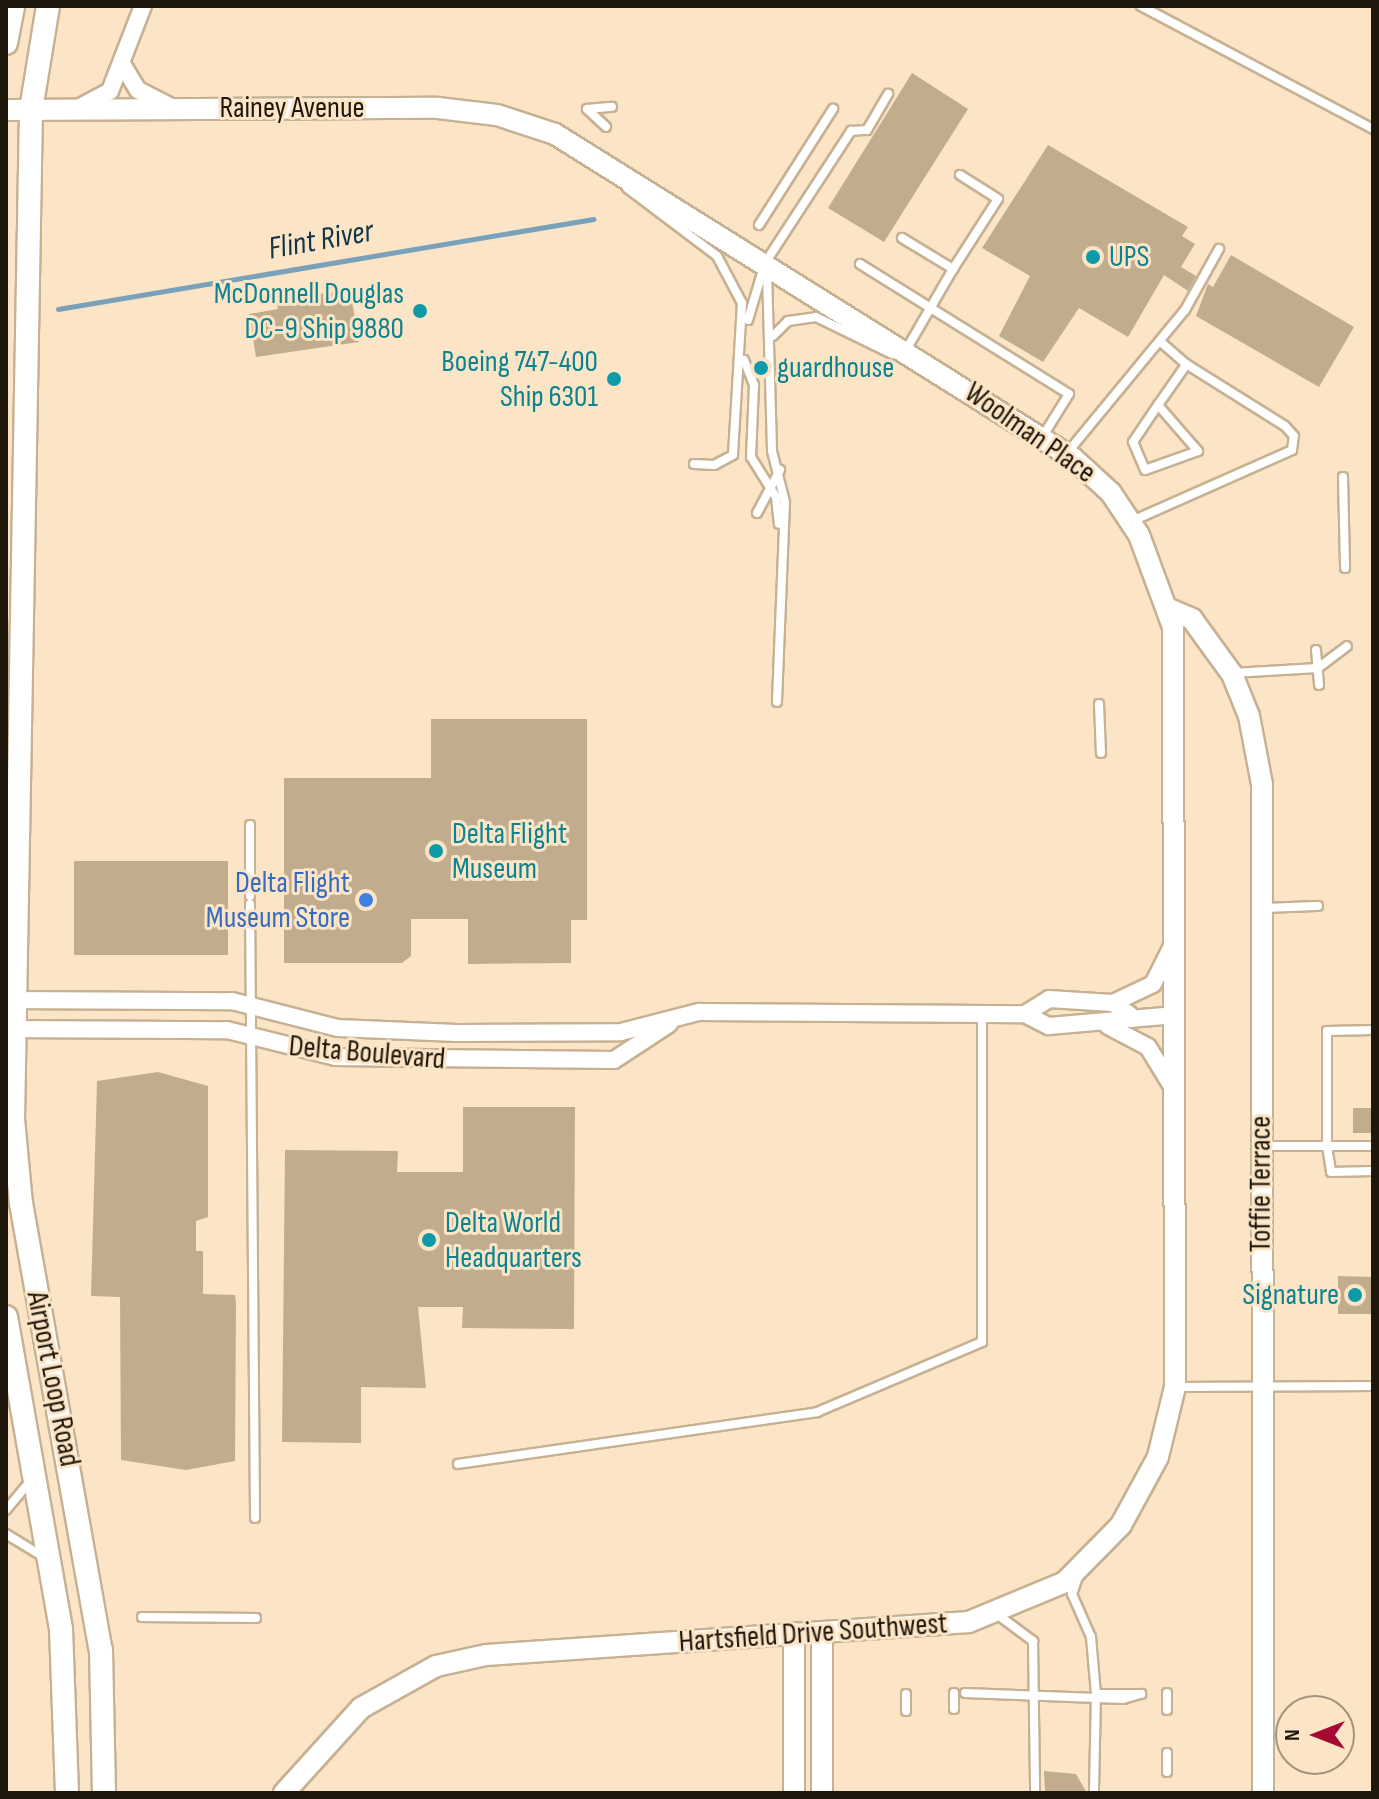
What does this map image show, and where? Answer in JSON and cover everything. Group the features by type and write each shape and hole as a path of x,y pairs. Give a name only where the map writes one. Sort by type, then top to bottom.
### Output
{"main road":[{"path":"6,43 13,6"},
{"name":"Airport Loop Road","path":"48,6 31,110 8,1029 21,1203 101,1650 106,1788"},
{"name":"Airport Loop Road","path":"6,1317 53,1571 67,1793"}],"street":[{"path":"133,6 124,67 138,90 177,109"},
{"path":"71,110 110,91 124,67 143,6"},
{"name":"Rainey Avenue","path":"6,110 458,109 580,147"},
{"name":"Woolman Place","path":"580,147 1043,436 1067,453 1131,522 1169,609 1177,688 1176,1015"},
{"name":"Toffie Terrace","path":"1169,609 1192,619 1232,674 1259,760 1262,908 1263,1793"},
{"path":"1130,1015 1113,1003 1153,984 1176,939"},
{"name":"Delta Boulevard","path":"1025,1014 1049,999 1113,1003"},
{"name":"Delta Boulevard","path":"9,1000 232,1001 338,1028 621,1032 669,1024"},
{"name":"Delta Boulevard","path":"8,1029 227,1030 335,1057 614,1060 669,1024 699,1012 1025,1014 1049,1026 1108,1026 1130,1015 1176,1015"},
{"name":"Hartsfield Drive Southwest","path":"284,1793 361,1708 388,1687 486,1655 794,1633 923,1629 998,1615 1081,1568 1145,1487 1171,1419 1175,1387 1176,1015"},
{"path":"1108,1026 1148,1047 1176,1093"},
{"path":"822,1632 822,1793"},
{"path":"794,1633 794,1793"}],"lane":[{"path":"1141,6 1373,129"},
{"path":"744,336 765,263 851,131 867,130 888,94"},
{"path":"606,127 587,109 612,107"},
{"path":"759,225 833,109"},
{"path":"580,147 652,213 722,261 742,303 744,360 733,455 714,465 694,464"},
{"path":"906,350 998,199 960,175"},
{"path":"902,238 953,269"},
{"path":"1067,453 1160,341 1219,249"},
{"path":"765,263 773,337 772,451 780,470 777,702"},
{"path":"860,264 1069,394 1043,436"},
{"path":"773,337 788,321 816,317 942,373"},
{"path":"1131,522 1246,470 1284,457 1294,436 1186,364 1160,341"},
{"path":"744,360 754,385 751,457 769,486 781,540"},
{"path":"1158,405 1198,451 1145,470 1133,442 1158,405 1186,364"},
{"path":"757,513 780,470"},
{"path":"1343,477 1345,568"},
{"path":"1232,674 1318,668 1347,646"},
{"path":"1316,650 1319,685"},
{"path":"1099,704 1101,753"},
{"path":"250,825 254,1039 247,1099 255,1518"},
{"path":"1262,908 1318,906"},
{"path":"458,1464 817,1412 982,1342 982,1013"},
{"path":"1373,1030 1327,1031 1327,1146 1331,1172 1373,1171"},
{"path":"1261,1146 1373,1146"},
{"path":"1175,1387 1373,1386"},
{"path":"6,1510 22,1499 33,1463"},
{"path":"6,1534 29,1544 53,1571"},
{"path":"1081,1568 1072,1594 1091,1637 1096,1694 1094,1793"},
{"path":"998,1615 1033,1641 1035,1793"},
{"path":"142,1617 256,1618"},
{"path":"954,1693 954,1709"},
{"path":"965,1693 1141,1694 1124,1699 1096,1694"},
{"path":"1167,1693 1167,1710"},
{"path":"906,1694 906,1711"},
{"path":"1124,1699 1124,1711"},
{"path":"1167,1753 1167,1772"}],"building":[{"path":"912,73 968,109 884,242 828,208"},
{"name":"UPS","path":"1048,145 1188,227 1182,236 1195,244 1181,267 1196,276 1188,291 1164,275 1128,337 1079,308 1043,362 999,336 1030,276 982,248"},
{"path":"1231,255 1354,327 1319,387 1196,316 1208,284 1213,287"},
{"path":"350,289 359,342 256,357 249,314 278,309 276,301"},
{"name":"Delta Flight Museum","path":"431,719 587,719 587,920 571,920 571,963 468,964 468,919 411,919 411,956 402,963 284,963 284,778 431,778"},
{"path":"74,861 228,861 228,955 74,955"},
{"path":"158,1072 208,1086 208,1217 196,1221 196,1251 203,1251 203,1294 235,1295 236,1303 235,1461 186,1470 121,1460 120,1297 91,1296 97,1081"},
{"name":"Delta World Headquarters","path":"463,1107 575,1107 574,1329 462,1328 463,1307 418,1307 426,1388 361,1387 361,1443 282,1442 285,1150 398,1151 397,1172 463,1172"},
{"path":"1353,1108 1373,1108 1373,1133 1353,1133"},
{"name":"Signature","path":"1338,1276 1373,1277 1373,1314 1338,1314"},
{"path":"1044,1771 1076,1774 1087,1793 1045,1793"}],"waterway":[{"name":"Flint River","path":"58,309 593,219"}],"place":[{"name":"UPS","path":"1093,257"},
{"name":"McDonnell Douglas DC-9 Ship 9880","path":"420,311"},
{"name":"guardhouse","path":"761,368"},
{"name":"Boeing 747-400 Ship 6301","path":"614,379"},
{"name":"Delta Flight Museum","path":"436,851"},
{"name":"Delta Flight Museum Store","path":"366,900"},
{"name":"Delta World Headquarters","path":"429,1240"},
{"name":"Signature","path":"1355,1295"}]}
